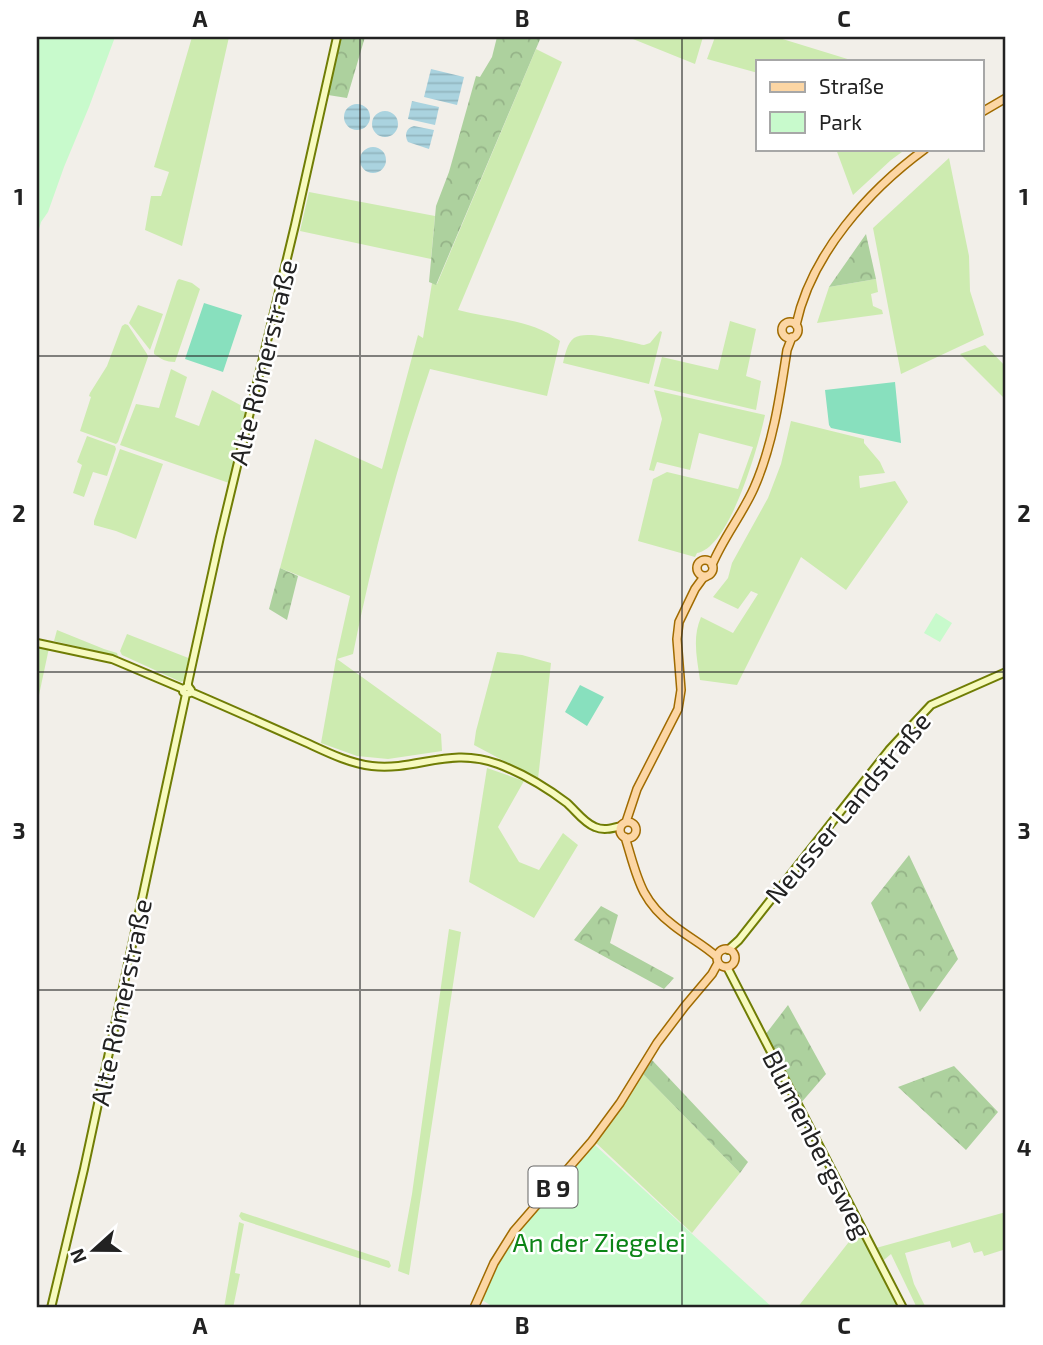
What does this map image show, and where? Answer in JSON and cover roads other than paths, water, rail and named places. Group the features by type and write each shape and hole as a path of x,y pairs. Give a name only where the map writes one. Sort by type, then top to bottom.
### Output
{"main road":[{"path":"984,111 1006,98"},
{"path":"789,337 798,331 794,323 820,264 848,223 898,169 924,150"},
{"path":"789,337 784,334 783,328 786,323 794,323"},
{"path":"703,575 711,573 709,563 746,503 761,469 770,441 789,337"},
{"path":"703,575 697,568 699,563 709,563"},
{"path":"703,575 677,630 681,690 678,709 637,789 626,830 635,874 652,904 671,924 723,962"},
{"path":"723,962 730,951"},
{"path":"723,962 734,959 730,951"},
{"name":"B 9","path":"474,1308 494,1263 514,1231 592,1141 620,1103 657,1043 723,962"}],"street":[{"name":"Alte Römerstraße","path":"51,1308 220,537 337,37"},
{"path":"37,643 112,659 362,764 398,765 450,757 481,759 504,766 565,802 593,826 626,830"},
{"name":"Neusser Landstraße","path":"730,951 882,758 931,705 1006,672"},
{"name":"Blumenbergsweg","path":"723,962 735,979 903,1308"}],"water":[{"path":"431,69 464,77 457,105 424,97"},
{"path":"412,101 439,107 435,125 408,119"},
{"path":"357,104 366,108 370,117 366,126 357,130 348,126 344,117 348,108"},
{"path":"385,111 394,115 398,124 394,133 385,137 376,133 372,124 376,115"},
{"path":"414,126 434,130 429,149 408,142 407,132"},
{"path":"373,147 382,151 386,160 382,169 373,173 364,169 360,160 364,151"}],"park label":[{"name":"An der Ziegelei","path":"599,1241"}]}
